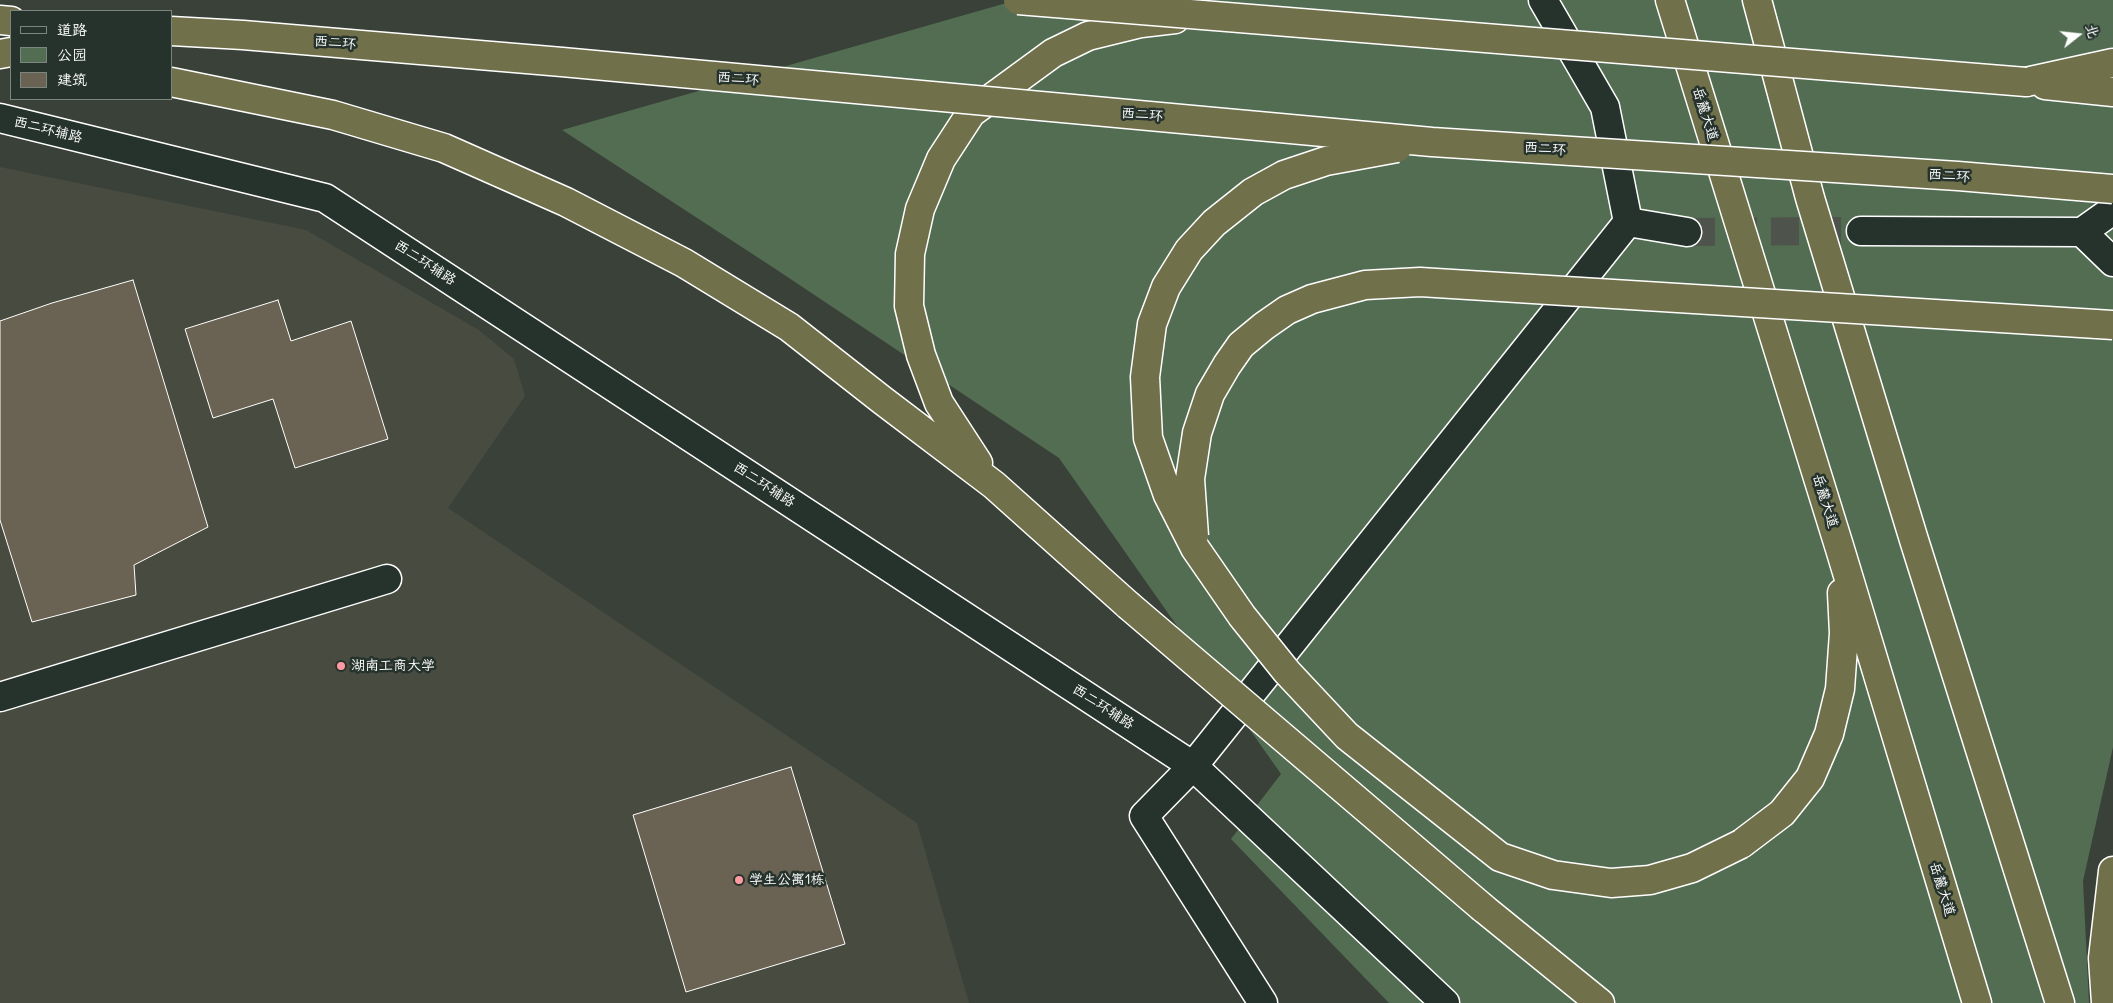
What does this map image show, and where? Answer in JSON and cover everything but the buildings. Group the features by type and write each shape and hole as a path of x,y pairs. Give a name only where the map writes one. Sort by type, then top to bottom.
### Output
{"highway":[{"path":"1018,0 2026,82 2113,92"},
{"name":"岳麓大道","path":"1670,0 1840,549 1977,1003"},
{"path":"1757,0 1810,198 1914,540 2060,1003"},
{"path":"994,485 965,446 939,403 921,355 909,306 910,254 920,209 941,159 971,113 1053,52 1088,36 1141,23 1204,16"},
{"name":"西二环","path":"173,32 543,61 1432,142 1958,176 2113,189"},
{"path":"2026,82 2113,63"},
{"path":"172,82 333,115 444,148 566,202 684,263 789,326 994,485 1128,605 1483,908 1600,1003"},
{"path":"1432,142 1326,162 1284,175 1253,192 1214,223 1189,250 1166,287 1152,324 1145,377 1148,438 1168,495 1195,548 1242,616 1287,672 1347,736 1500,857 1553,876 1611,883 1650,880 1692,868 1741,844 1782,814 1810,778 1829,734 1840,689 1844,633 1840,549"},
{"path":"1195,548 1190,479 1197,433 1210,394 1241,346 1264,326 1287,310 1339,291 1365,285 1420,282 2113,325"},
{"path":"2106,1003 2103,958 2113,872"}],"street":[{"path":"1263,1003 1144,816 1193,766 1628,222 1606,107 1542,0"},
{"name":"西二环辅路","path":"0,118 325,198 1193,766 1445,1003"},
{"path":"1861,231 2082,232 2113,210"},
{"path":"1628,222 1687,232"},
{"path":"2082,232 2113,262"},
{"path":"0,697 388,579"}],"shaded area":[{"name":"湖南工商大学","path":"0,167 306,230 479,330 514,359 525,396 448,508 917,823 969,1003 0,1003"}],"green space":[{"path":"1017,0 2113,0 2113,747 2083,881 2089,1003 1389,1003 1231,839 1281,774 1059,458 774,268 562,130"}],"tunnel":[{"path":"1687,232 1861,231"}],"place":[{"name":"湖南工商大学","path":"341,666"},
{"name":"学生公寓1栋","path":"739,880"}]}
